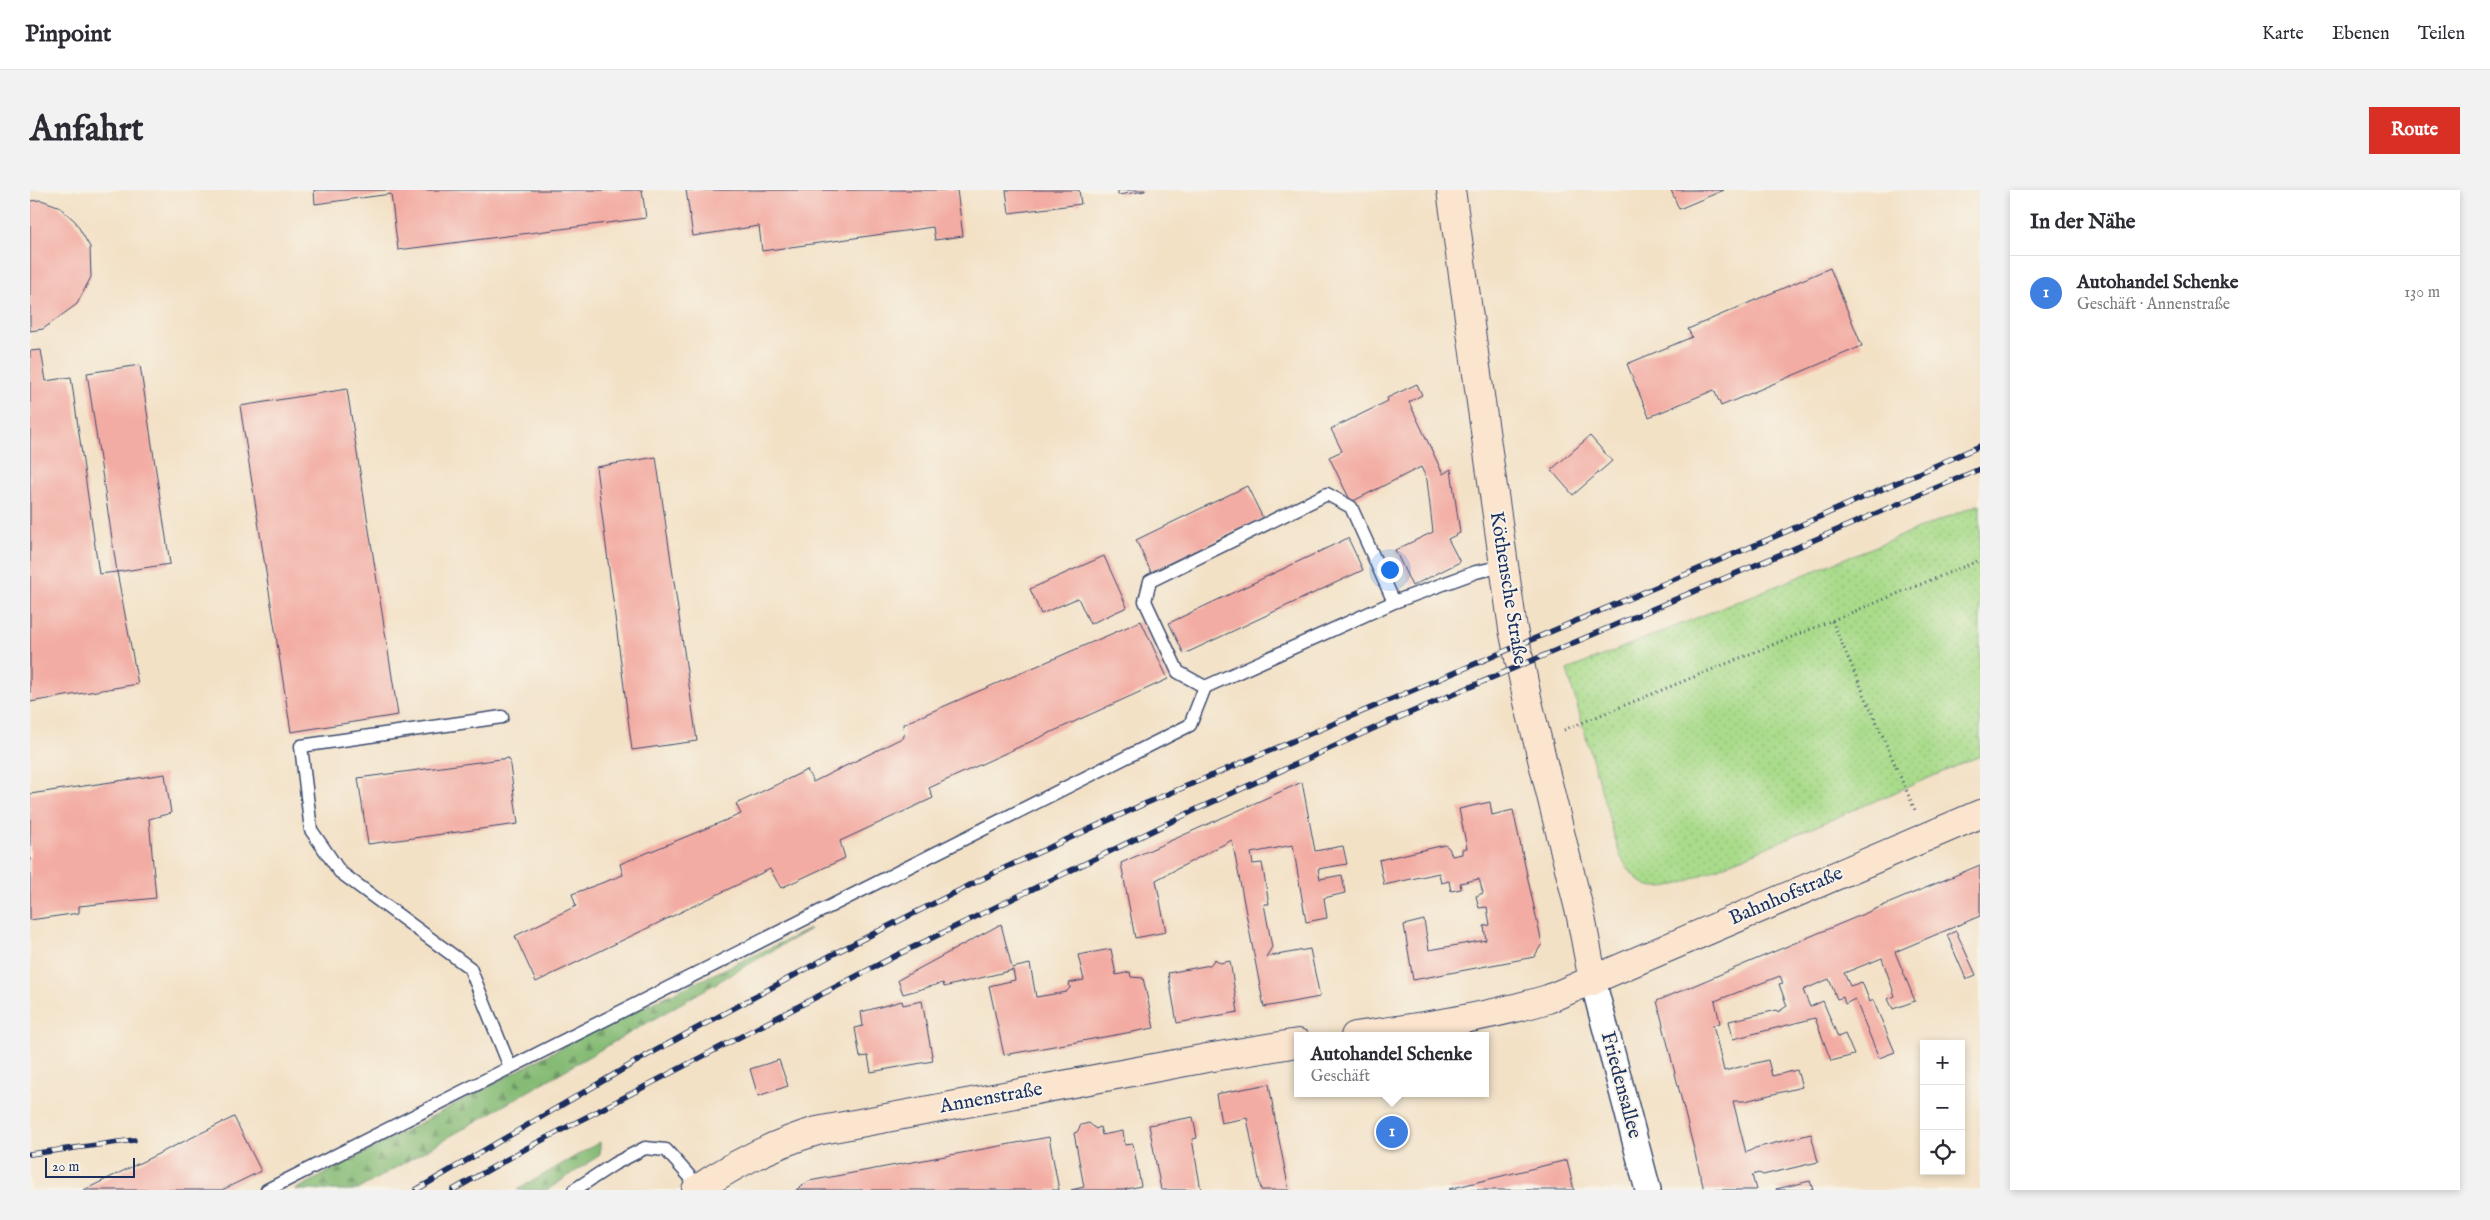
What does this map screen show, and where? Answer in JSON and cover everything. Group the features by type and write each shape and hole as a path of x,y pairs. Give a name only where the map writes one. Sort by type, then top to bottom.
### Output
{"main road":[{"name":"Köthensche Straße","path":"1451,190 1516,646 1581,917 1593,981"},
{"name":"Bahnhofstraße","path":"1593,981 1674,943 1926,835 1980,814"},
{"path":"1383,1032 1503,1012 1548,999 1593,981"},
{"name":"Annenstraße","path":"698,1189 734,1165 768,1148 817,1131 1187,1061 1294,1044"}],"street":[{"name":"Friedensallee","path":"1593,981 1648,1190"}],"lane":[{"path":"1205,687 1178,672 1146,601 1150,581 1326,494 1351,507 1394,602"},
{"path":"267,1190 1190,725 1205,687 1394,602 1476,572 1504,566"},
{"path":"502,717 301,746 311,830 340,872 470,968 510,1067"},
{"path":"574,1190 614,1164 645,1148 666,1150 698,1189"}],"path":[{"path":"1538,741 1980,560"},
{"path":"1832,621 1926,835"}],"green space":[{"path":"1980,504 1980,756 1683,883 1653,887 1639,881 1620,856 1567,670"},
{"path":"810,929 357,1190 295,1190 590,1032"},
{"path":"600,1142 600,1155 547,1190 517,1190"}],"building":[{"path":"314,190 642,190 646,218 398,250 391,194 315,204"},
{"path":"686,190 957,190 963,236 935,240 933,227 762,251 759,226 693,236"},
{"path":"1006,190 1079,190 1081,204 1009,213"},
{"path":"1118,190 1145,190 1145,191 1118,195"},
{"path":"1671,190 1724,190 1679,209"},
{"path":"41,200 58,206 75,221 90,247 91,277 77,304 43,329 30,331 30,201"},
{"path":"1830,268 1862,346 1721,406 1714,390 1649,417 1627,364 1692,337 1688,329"},
{"path":"41,350 46,381 71,377 99,574 117,572 138,684 30,702 30,351"},
{"path":"140,365 170,564 117,572 87,373"},
{"path":"1417,384 1422,395 1409,402 1443,474 1451,469 1460,533 1448,539 1460,562 1412,586 1395,550 1433,532 1427,480 1421,467 1351,502 1329,457 1342,451 1331,429 1388,401 1387,398"},
{"path":"347,389 398,715 291,732 240,406"},
{"path":"1590,436 1612,461 1573,495 1551,470"},
{"path":"656,457 697,741 632,750 596,467"},
{"path":"1247,486 1263,518 1151,572 1136,540"},
{"path":"1348,538 1363,570 1184,654 1169,623"},
{"path":"1104,556 1127,607 1090,624 1078,598 1041,614 1030,589"},
{"path":"1141,621 1168,679 929,788 933,798 840,841 845,858 781,888 770,869 536,982 515,936 576,906 572,894 623,875 620,864 741,814 736,804 807,770 813,782 904,737 903,724"},
{"path":"509,758 518,824 368,844 358,778"},
{"path":"165,774 171,813 149,819 156,898 79,906 79,913 30,920 30,794"},
{"path":"1302,782 1315,851 1343,846 1347,864 1318,869 1320,879 1342,875 1345,893 1324,898 1327,918 1306,922 1293,845 1251,853 1253,864 1262,863 1269,904 1264,904 1272,947 1266,957 1310,949 1320,997 1264,1007 1232,840 1156,880 1166,932 1135,938 1121,863"},
{"path":"1490,802 1492,815 1513,810 1542,944 1534,957 1413,980 1404,925 1424,920 1429,950 1486,940 1484,926 1490,925 1487,907 1479,908 1476,896 1483,893 1479,879 1460,883 1461,889 1451,891 1449,881 1441,883 1439,873 1384,885 1379,860 1445,845 1449,848 1452,856 1462,854 1462,849 1467,848 1459,809"},
{"path":"1980,865 1980,916 1895,952 1915,1001 1893,1009 1888,999 1895,996 1882,958 1844,973 1850,986 1862,982 1870,1002 1873,1000 1895,1052 1879,1058 1855,999 1845,1004 1843,997 1837,999 1829,979 1803,990 1810,1007 1823,1001 1838,1037 1845,1034 1854,1055 1831,1061 1815,1018 1733,1039 1729,1021 1777,1010 1778,1012 1787,1006 1779,984 1783,983 1780,976 1715,1001 1720,1023 1713,1025 1724,1071 1768,1060 1772,1076 1797,1070 1802,1087 1745,1101 1733,1101 1746,1153 1755,1148 1811,1134 1818,1162 1763,1175 1759,1173 1752,1175 1756,1190 1704,1190 1657,1001"},
{"path":"1001,924 1012,968 1030,964 1036,997 1066,992 1070,988 1069,983 1084,980 1078,955 1111,949 1116,975 1130,972 1131,977 1143,978 1154,1028 1004,1055 989,986 1015,980 1013,970 944,987 943,983 903,994 898,980"},
{"path":"1956,931 1976,975 1966,979 1947,935"},
{"path":"1215,959 1220,963 1230,961 1238,1012 1177,1023 1168,973 1210,965"},
{"path":"902,1001 903,1005 922,1001 933,1061 871,1072 868,1056 860,1057 855,1028 863,1026 861,1012"},
{"path":"779,1060 788,1086 758,1096 750,1069"},
{"path":"1269,1084 1289,1190 1261,1190 1247,1118 1221,1123 1216,1094"},
{"path":"234,1117 261,1171 222,1190 84,1190"},
{"path":"1193,1117 1197,1138 1192,1139 1201,1190 1161,1190 1149,1125"},
{"path":"1089,1123 1096,1129 1100,1127 1102,1135 1123,1131 1125,1145 1133,1144 1141,1186 1123,1190 1071,1190 1084,1187 1074,1133 1077,1132 1081,1125"},
{"path":"1049,1137 1059,1190 796,1190 809,1181"},
{"path":"1567,1160 1574,1190 1449,1190 1449,1189"},
{"path":"1810,1181 1813,1190 1776,1190 1776,1189"}],"railway":[{"path":"416,1190 644,1057 839,951 998,871 1142,805 1767,540 1980,446"},
{"path":"453,1190 527,1148 897,955 1195,810 1379,726 1980,469"},
{"path":"30,1154 134,1140"}],"place":[{"name":"Autohandel Schenke","path":"1392,1132"}]}
